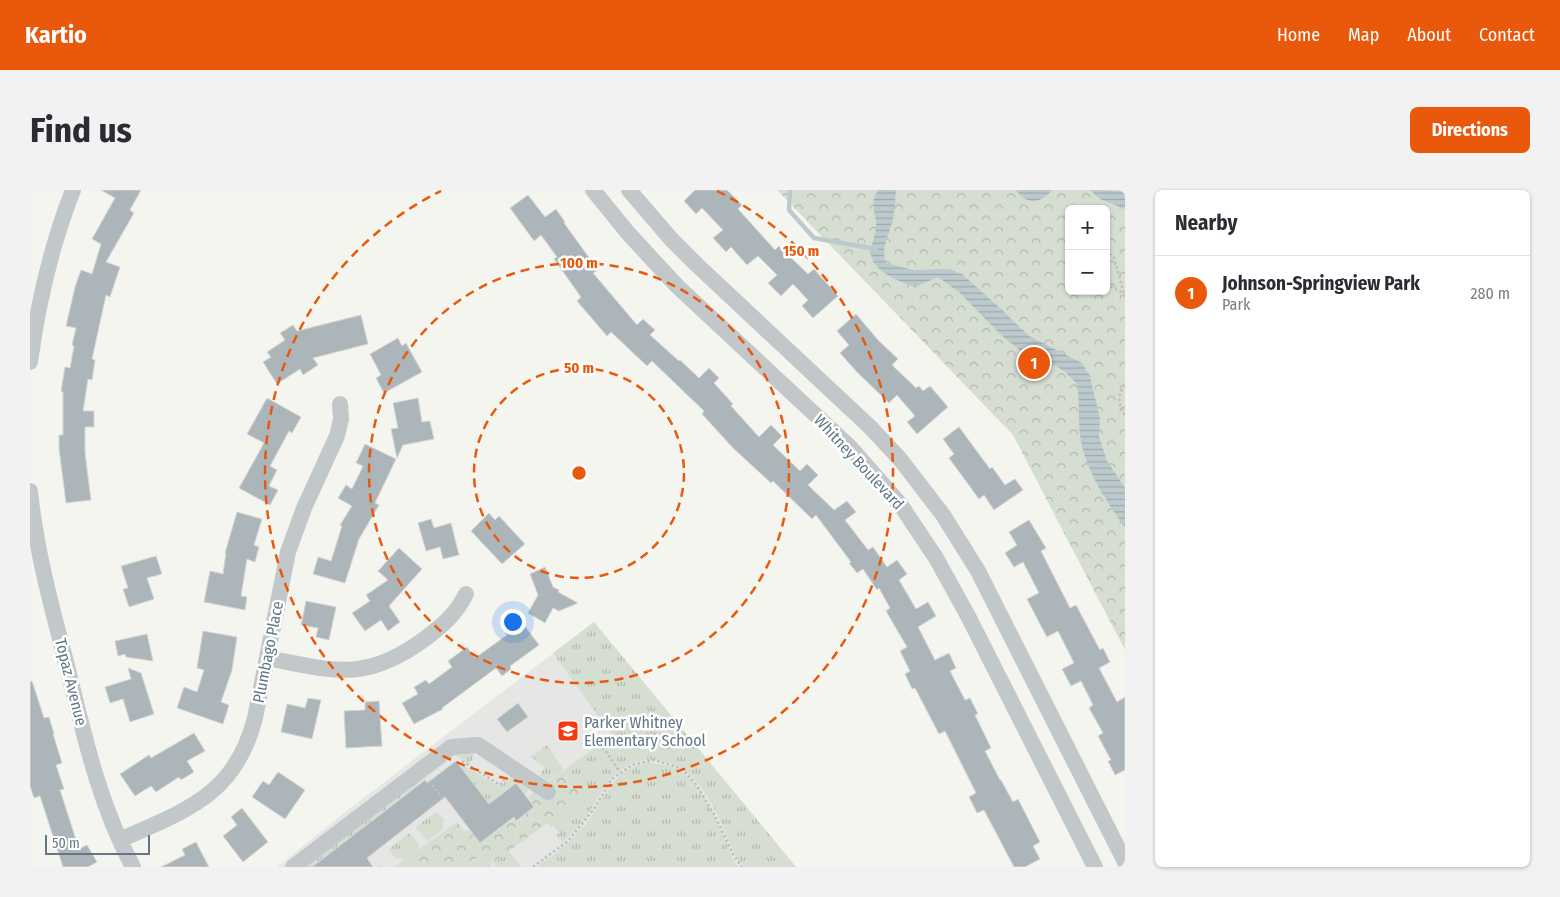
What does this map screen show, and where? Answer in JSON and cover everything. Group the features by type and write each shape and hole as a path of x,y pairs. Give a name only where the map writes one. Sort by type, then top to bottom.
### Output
{"street":[{"path":"30,362 43,284 58,231 74,190"},
{"name":"Whitney Boulevard","path":"593,190 628,233 678,286 850,447 900,504 936,558 964,609 1095,867"},
{"name":"Whitney Boulevard","path":"629,190 671,239 870,428 900,459 923,488 952,529 978,572 1125,862"},
{"name":"Plumbago Place","path":"120,840 199,802 218,787 234,769 243,754 250,738 288,552 304,508 337,436 341,420 340,404"},
{"name":"Topaz Avenue","path":"30,491 46,586 92,767 104,805 133,867"},
{"path":"267,658 329,670 349,671 379,665 397,658 444,625 456,611 466,594"},
{"path":"294,867 451,747 478,745 548,792"}],"path":[{"path":"1110,254 1114,258 1125,297"},
{"path":"1110,286 1123,293"},
{"path":"1125,385 1119,397 1120,408 1125,415"},
{"path":"600,743 620,772"},
{"path":"455,757 500,785 513,768"},
{"path":"533,867 568,841 594,809 612,779 632,765 654,760 683,770 696,784 705,797 734,856 742,867"},
{"path":"428,779 444,800"}],"shaded area":[{"path":"878,190 896,190 893,219 884,252 886,263 913,270 949,269 962,274 1029,336 1082,363 1090,377 1100,418 1099,437 1107,461 1125,488 1125,528 1097,484 1082,448 1077,384 1064,371 1046,360 1022,352 1001,335 959,292 938,277 915,287 886,274 874,264 871,250 876,226 874,203"},
{"path":"1016,190 1052,190 1048,195 1034,201 1024,198"},
{"path":"1090,190 1125,191 1125,209 1100,199"},
{"name":"Parker Whitney Elementary School","path":"594,622 796,867 277,867 349,809"}],"green space":[{"path":"777,190 1125,190 1125,650 1013,435"},
{"path":"594,622 796,867 744,867 736,856 709,799 692,777 670,763 656,760 640,761 630,764 621,770 608,782 588,814 573,832 562,842 556,835 559,833 553,825 585,800 563,771 612,735 553,653"},
{"path":"547,745 563,769 544,784 539,776 545,767 531,757"},
{"path":"473,752 474,757 469,764 455,755 312,867 306,867 454,754"},
{"path":"455,760 500,787 512,775 531,787 525,794 516,782 497,797 514,818 505,824"},
{"path":"650,763 677,769 696,785 711,810 738,867 537,867 562,848 577,833 618,778 631,768"},
{"path":"562,771 586,800 551,827 547,823 491,864 482,854 465,867 394,867 457,822 465,832 469,830 480,843 514,819 516,822 535,807 528,797"},
{"path":"436,812 444,819 443,829 427,841 416,827"},
{"path":"409,833 419,845 419,848 405,859 395,858 389,849"},
{"path":"509,851 521,867 496,867 493,863"},
{"path":"483,854 493,867 465,867"}],"building":[{"path":"101,190 141,190 130,210 134,213 106,262 120,267 110,297 106,295 92,359 95,360 92,380 88,379 83,411 94,411 94,427 85,427 85,453 91,500 66,503 59,449 59,435 63,435 63,392 61,391 65,367 70,368 76,328 66,326 81,270 92,274 101,244 92,239 115,198"},
{"path":"695,190 727,190 742,205 738,209 775,250 779,246 808,274 814,269 838,296 813,318 802,306 808,300 793,284 781,296 768,283 777,275 758,256 747,265 731,247 726,252 713,238 723,230 702,208 696,214 684,201"},
{"path":"528,195 545,217 556,209 598,270 593,273 637,325 643,319 655,330 650,335 699,378 709,368 719,378 714,383 733,404 731,406 759,437 771,425 782,436 773,445 800,471 807,464 818,475 808,485 834,510 847,501 856,512 845,520 868,550 873,547 887,567 897,560 907,574 899,580 916,609 928,602 936,616 918,627 935,660 949,653 956,668 950,671 965,700 970,698 978,714 975,715 991,748 985,751 1013,802 1018,799 1040,842 1033,846 1040,859 1025,867 1014,867 984,810 977,813 969,797 976,793 945,731 939,734 915,688 912,689 905,674 910,671 900,651 907,647 886,611 890,608 879,588 877,590 863,569 857,573 816,515 812,519 773,481 771,483 733,448 702,414 704,411 652,361 647,366 611,332 607,336 577,301 581,297 554,259 557,257 541,235 534,241 510,208"},
{"path":"856,314 878,340 898,359 892,365 916,388 919,386 923,391 930,386 948,407 917,434 907,422 915,416 897,395 889,403 840,353 849,345 837,331"},
{"path":"361,315 368,344 313,358 318,365 303,375 300,369 277,384 263,362 271,357 267,352 285,340 280,333 293,325 297,331"},
{"path":"398,338 402,346 406,343 422,372 384,393 376,378 381,375 370,354"},
{"path":"267,398 301,417 292,433 289,431 270,466 277,470 269,486 278,490 270,505 239,488 264,443 247,434"},
{"path":"418,398 422,422 430,421 434,439 403,445 397,458 391,429 398,428 393,403"},
{"path":"959,427 990,469 992,467 1005,485 1015,479 1023,490 994,510 984,495 979,499 949,458 954,454 943,439"},
{"path":"365,444 396,459 375,503 379,505 359,539 345,583 313,574 318,557 331,561 342,526 340,525 352,506 338,498 346,485 352,489 363,466 356,463"},
{"path":"237,512 262,519 254,545 259,547 255,562 247,559 241,596 247,597 245,610 204,602 210,571 223,574 225,553"},
{"path":"489,513 495,520 499,516 525,544 502,564 471,531"},
{"path":"431,519 434,528 451,523 459,555 443,559 440,547 426,551 418,523"},
{"path":"1029,520 1046,548 1041,551 1070,608 1076,605 1100,650 1103,648 1110,662 1099,668 1117,702 1125,697 1125,770 1115,775 1108,761 1111,760 1098,736 1103,733 1089,708 1093,705 1081,681 1071,686 1062,669 1074,663 1058,631 1047,637 1027,599 1039,593 1023,562 1014,567 1005,553 1017,545 1009,532"},
{"path":"399,548 422,569 389,606 400,622 388,631 381,620 365,631 352,613 370,601 366,595 388,580 378,571"},
{"path":"156,556 162,574 147,578 154,599 129,607 123,589 128,588 121,566"},
{"path":"545,567 553,587 559,590 558,592 578,603 559,611 553,608 545,623 528,613 538,595 530,574"},
{"path":"306,601 336,607 329,640 316,637 318,628 301,625"},
{"path":"515,613 539,645 510,666 511,669 502,676 496,668 443,709 414,724 402,703 418,694 414,687 426,680 429,684 452,667 448,661 467,647 475,658 507,635 500,625"},
{"path":"203,631 237,637 232,670 221,702 229,705 223,724 177,708 184,687 197,692 204,670 197,668"},
{"path":"147,634 153,661 126,657 125,654 118,656 115,641"},
{"path":"128,668 141,673 154,714 130,722 123,699 110,703 105,687 131,679"},
{"path":"32,681 44,718 49,717 54,734 62,763 56,765 64,789 60,790 79,849 87,845 97,862 88,867 63,867 40,796 34,798 30,786 30,682"},
{"path":"308,698 321,700 312,739 281,732 287,704 305,708"},
{"path":"379,701 382,746 346,748 344,711 365,710 365,702"},
{"path":"518,703 528,717 507,732 497,719"},
{"path":"194,733 205,751 187,761 194,772 181,780 179,777 156,792 151,786 135,796 120,774 149,755 151,758"},
{"path":"456,761 489,804 516,783 534,807 516,821 514,817 480,843 445,797 367,858 373,867 312,867 425,780 427,783"},
{"path":"278,772 305,790 285,819 252,797 263,781 269,785"},
{"path":"242,808 268,842 243,862 223,836 237,825 231,817"},
{"path":"196,842 209,867 161,867 185,855 182,849"}],"waterway":[{"path":"790,190 789,210 814,238 876,249"}],"place":[{"name":"Johnson-Springview Park","path":"1034,363"},
{"name":"Parker Whitney Elementary School","path":"568,731"}]}
